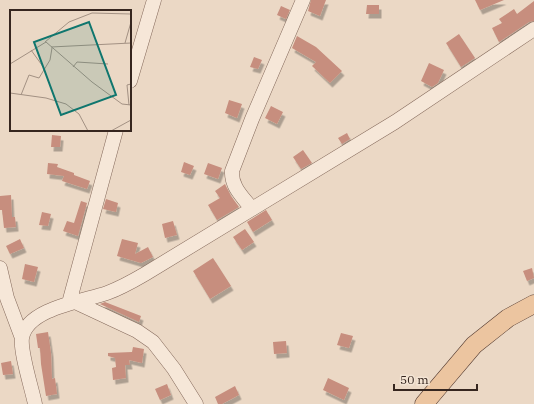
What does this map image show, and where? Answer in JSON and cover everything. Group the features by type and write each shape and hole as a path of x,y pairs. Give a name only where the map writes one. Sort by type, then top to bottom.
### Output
{"main road":[{"path":"424,404 474,346 508,318 534,304"}],"street":[{"path":"131,78 154,0"},
{"path":"252,209 233,185 231,179 232,171 252,119 303,0"},
{"path":"22,338 26,327 36,319 57,307 122,287 395,122 534,29"},
{"path":"72,303 116,131"},
{"path":"0,268 7,298 22,338 23,350 35,404"},
{"path":"72,303 137,331 153,342 174,369 190,403"}],"building":[{"path":"311,0 326,0 320,16 308,11"},
{"path":"475,0 504,0 480,10"},
{"path":"534,1 534,21 529,22 499,42 492,28 502,23 499,19 514,9 517,14"},
{"path":"367,5 379,5 379,14 366,14"},
{"path":"281,6 290,10 286,19 277,15"},
{"path":"459,34 475,58 461,67 446,43"},
{"path":"297,36 316,47 342,71 330,83 312,66 316,62 292,48"},
{"path":"254,57 262,60 258,69 250,67"},
{"path":"429,63 444,70 438,83 432,87 421,81"},
{"path":"229,100 242,104 237,118 225,113"},
{"path":"271,106 283,112 277,124 265,118"},
{"path":"347,133 350,139 342,144 338,138"},
{"path":"52,135 61,136 60,147 51,147"},
{"path":"303,150 312,163 301,169 293,157"},
{"path":"184,162 194,166 190,175 181,172"},
{"path":"48,163 58,164 57,167 90,181 87,189 62,181 64,176 47,174"},
{"path":"208,163 222,168 218,179 204,174"},
{"path":"225,184 239,207 217,220 208,205 220,198 215,191"},
{"path":"11,195 12,217 15,217 16,227 4,228 2,210 0,210 0,196"},
{"path":"106,199 118,203 116,212 103,209"},
{"path":"81,201 87,203 78,236 63,231 67,221 74,223"},
{"path":"266,210 272,220 253,232 247,222"},
{"path":"42,212 51,214 48,226 39,225"},
{"path":"173,221 177,235 165,238 162,224"},
{"path":"245,229 254,242 242,250 233,237"},
{"path":"20,239 24,248 10,254 6,246"},
{"path":"122,239 138,243 135,254 148,247 153,257 141,263 117,256"},
{"path":"213,258 231,286 210,299 193,271"},
{"path":"25,264 38,267 34,282 22,279"},
{"path":"532,268 534,278 527,281 523,271"},
{"path":"105,302 141,316 139,322 100,304"},
{"path":"48,332 51,353 52,379 55,378 57,394 46,396 40,348 38,348 36,334"},
{"path":"341,333 353,336 349,348 337,345"},
{"path":"286,341 287,353 274,354 273,342"},
{"path":"133,347 144,349 142,363 129,360 130,365 125,365 126,378 113,380 112,368 116,367 115,358 108,356 108,353 132,352"},
{"path":"11,361 13,374 3,375 1,363"},
{"path":"328,378 349,388 344,400 323,390"},
{"path":"167,384 171,395 160,400 155,389"},
{"path":"235,386 239,395 222,404 218,404 215,397"}]}
